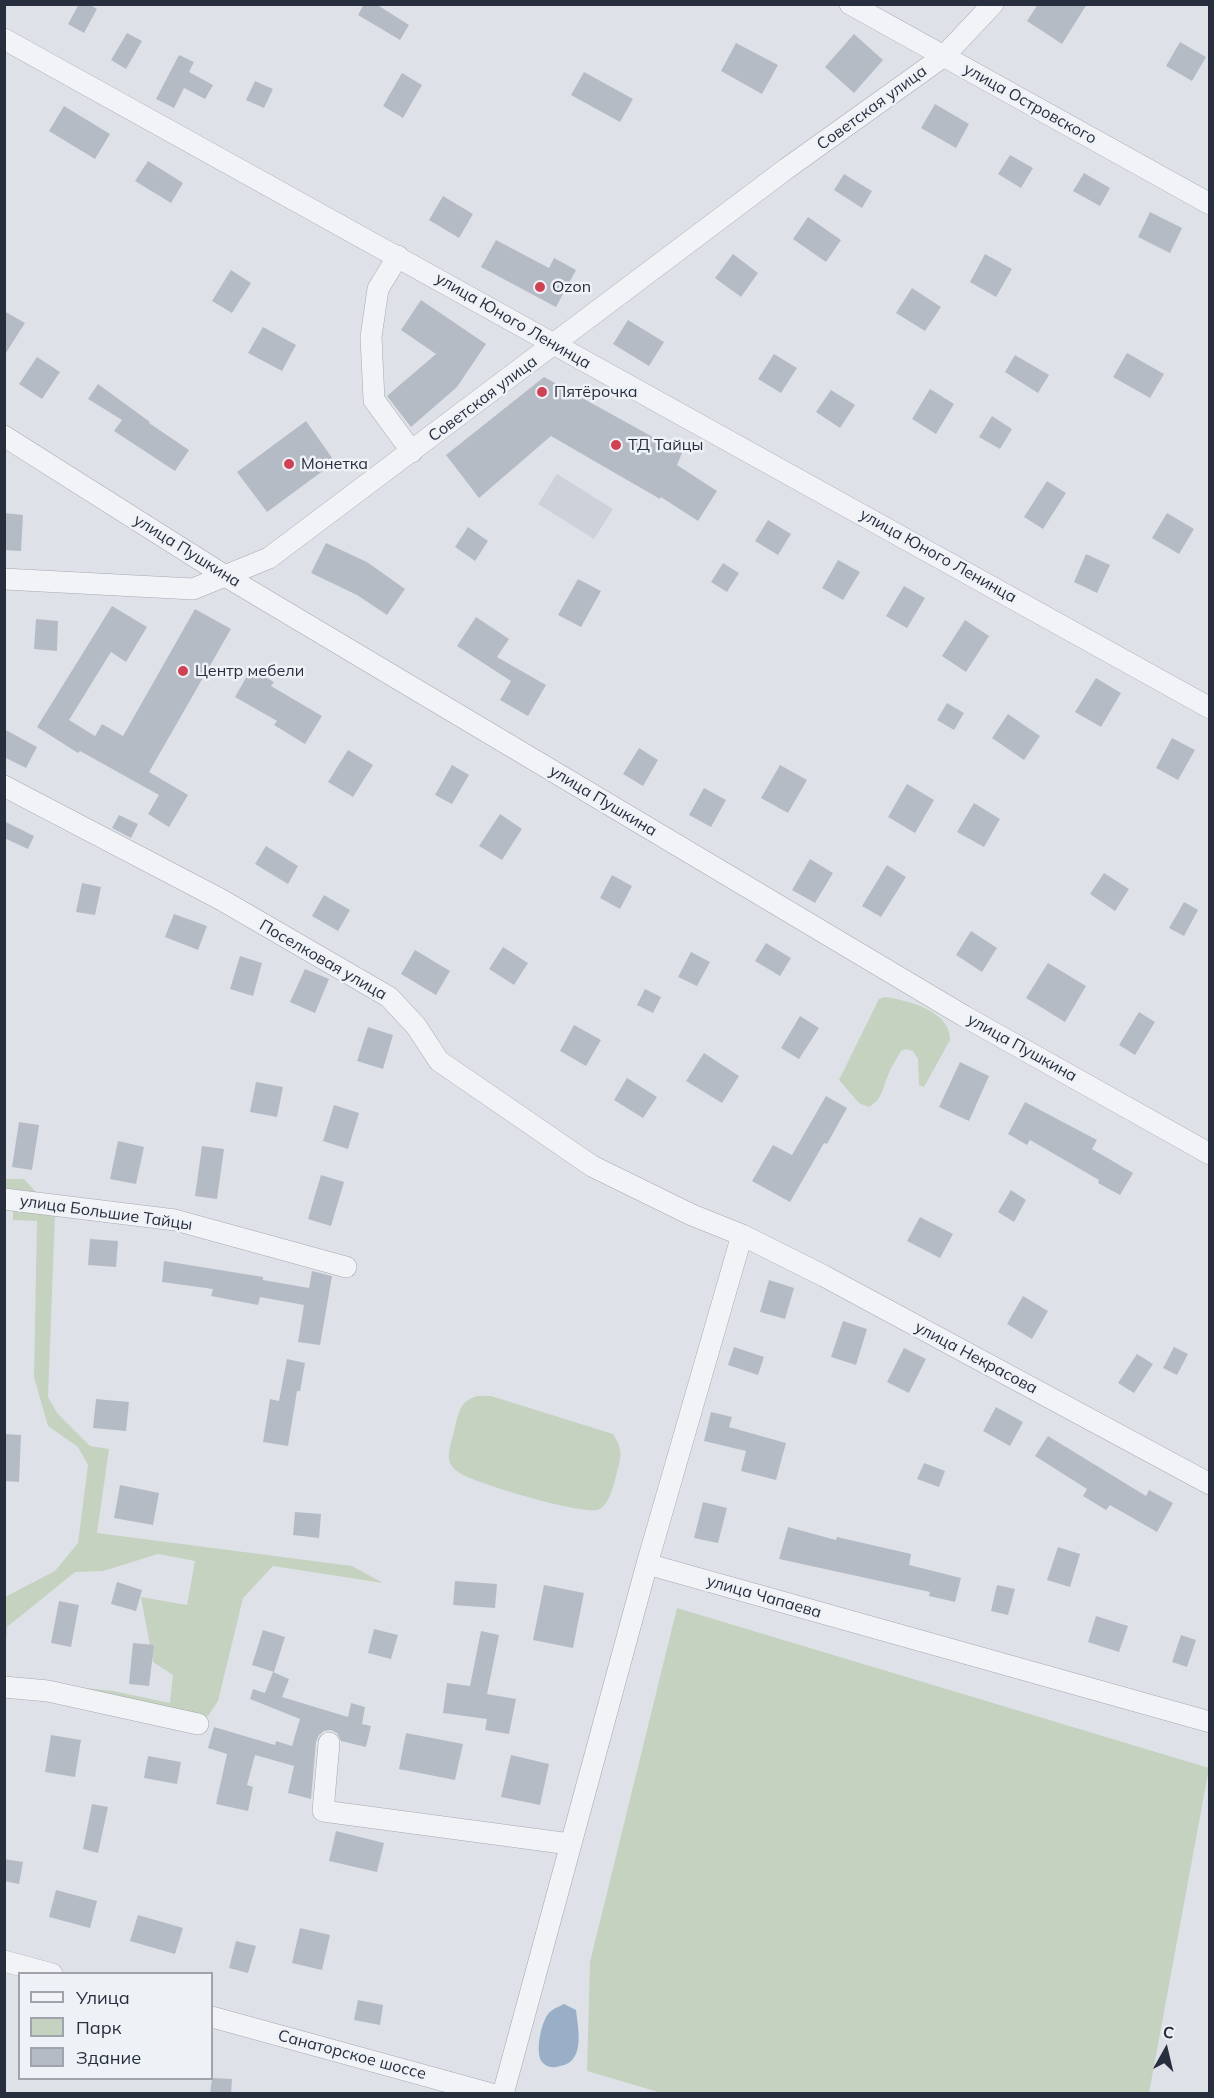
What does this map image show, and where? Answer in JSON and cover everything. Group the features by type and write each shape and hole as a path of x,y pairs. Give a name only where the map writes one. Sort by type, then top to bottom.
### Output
{"street":[{"name":"улица Островского","path":"850,4 1209,204"},
{"name":"Советская улица","path":"4,579 193,589 269,558 786,170 944,56 993,4"},
{"name":"улица Юного Ленинца","path":"4,39 398,256 554,346 1035,609 1209,708"},
{"path":"398,256 378,289 371,337 374,400 412,452"},
{"name":"улица Пушкина","path":"4,436 227,576 964,1016 1209,1154"},
{"name":"Поселковая улица","path":"4,786 220,899 389,997 417,1026 439,1060 592,1166 692,1215 742,1235"},
{"name":"улица Большие Тайцы","path":"4,1199 175,1220 346,1267"},
{"path":"503,2094 570,1844 742,1235"},
{"name":"улица Некрасова","path":"742,1235 824,1276 1209,1484"},
{"name":"улица Чапаева","path":"648,1564 1209,1722"},
{"path":"4,1688 48,1691 198,1724"},
{"path":"329,1743 323,1811 570,1844"},
{"path":"4,1961 45,1972"},
{"name":"Санаторское шоссе","path":"213,2017 492,2094"}],"shaded area":[{"path":"557,474 613,509 594,539 538,504"}],"green space":[{"path":"885,997 915,1004 936,1014 948,1030 950,1040 924,1087 919,1085 918,1059 913,1051 906,1049 901,1051 890,1070 880,1096 869,1107 859,1103 839,1080 879,999"},
{"path":"5,1179 24,1179 55,1213 48,1397 57,1413 90,1446 109,1449 97,1533 352,1566 383,1583 273,1566 243,1598 218,1701 208,1716 154,1722 5,1679 113,1691 170,1703 173,1675 153,1662 141,1597 187,1605 195,1561 158,1554 103,1571 75,1572 7,1627 5,1655 5,1597 55,1571 78,1543 88,1465 78,1447 48,1426 34,1377 37,1221 13,1220 13,1208 5,1208"},
{"path":"491,1396 613,1434 619,1445 620,1459 609,1498 603,1506 600,1509 591,1510 555,1504 490,1485 456,1470 450,1463 450,1445 461,1408 471,1398"},
{"path":"677,1608 1209,1768 1149,2093 665,2094 587,2071 590,1962"}],"water":[{"path":"564,2004 576,2010 579,2035 577,2051 568,2063 549,2067 540,2059 541,2031 548,2014"}],"building":[{"path":"79,4 89,4 97,9 84,33 68,24"},
{"path":"364,4 376,4 409,25 400,40 358,15"},
{"path":"1038,4 1087,4 1062,44 1027,21"},
{"path":"127,33 142,41 126,69 111,60"},
{"path":"854,34 883,60 854,93 825,67"},
{"path":"1180,42 1206,57 1192,81 1166,66"},
{"path":"736,43 778,65 762,94 721,71"},
{"path":"179,55 194,62 189,72 213,85 205,99 184,88 174,108 156,99"},
{"path":"584,72 633,99 620,122 571,95"},
{"path":"402,73 422,85 403,118 383,106"},
{"path":"255,81 273,89 264,108 246,100"},
{"path":"935,104 969,124 956,148 921,128"},
{"path":"64,106 110,134 95,159 49,131"},
{"path":"1010,155 1033,168 1021,188 998,174"},
{"path":"148,161 183,183 171,203 135,181"},
{"path":"1084,173 1110,188 1100,206 1073,191"},
{"path":"844,174 872,191 862,208 834,190"},
{"path":"443,196 473,214 459,238 429,220"},
{"path":"1150,212 1182,228 1170,253 1138,237"},
{"path":"808,217 841,240 826,262 793,239"},
{"path":"496,240 549,268 554,258 576,270 556,307 481,267"},
{"path":"733,254 758,273 741,297 715,278"},
{"path":"985,254 1012,269 996,297 970,282"},
{"path":"231,270 251,283 232,313 212,301"},
{"path":"912,288 941,307 925,331 896,313"},
{"path":"421,300 486,344 457,387 411,427 387,396 436,354 401,330"},
{"path":"4,311 25,323 4,356"},
{"path":"628,320 664,342 649,366 613,344"},
{"path":"263,327 296,345 282,371 248,353"},
{"path":"1127,353 1164,374 1150,398 1113,377"},
{"path":"774,354 797,368 781,393 758,379"},
{"path":"1015,355 1049,375 1038,393 1005,372"},
{"path":"37,357 60,372 42,399 19,384"},
{"name":"ТД Тайцы","path":"544,377 682,453 677,465 717,491 698,521 661,497 660,499 551,436 479,498 446,455"},
{"path":"98,384 189,450 175,471 114,431 122,420 88,399"},
{"path":"930,389 954,404 936,434 912,419"},
{"path":"831,390 855,405 840,428 816,412"},
{"path":"992,416 1012,429 1000,449 979,437"},
{"path":"306,421 335,462 267,512 237,472"},
{"path":"1047,481 1066,493 1043,529 1024,517"},
{"path":"4,513 23,515 21,551 4,550"},
{"path":"1167,513 1194,529 1179,554 1152,538"},
{"path":"768,520 791,534 778,555 755,541"},
{"path":"468,527 488,541 475,561 455,547"},
{"path":"326,543 367,562 405,589 387,615 357,595 311,573"},
{"path":"1086,554 1110,565 1097,593 1074,582"},
{"path":"838,560 860,572 843,600 822,588"},
{"path":"723,563 739,573 727,592 711,582"},
{"path":"578,579 601,591 581,627 558,615"},
{"path":"904,586 925,598 907,628 886,616"},
{"path":"112,606 147,627 126,662 111,652 69,720 95,736 102,724 123,736 195,609 231,629 149,772 188,795 169,827 148,814 159,795 80,751 78,753 37,727"},
{"path":"476,617 509,639 497,657 546,685 528,716 500,700 511,681 457,646"},
{"path":"36,619 58,621 57,651 34,649"},
{"path":"965,620 989,636 966,672 942,656"},
{"path":"251,669 274,682 271,686 322,716 305,744 274,725 277,721 235,697"},
{"path":"1096,678 1121,693 1101,727 1075,712"},
{"path":"947,703 964,713 954,730 937,720"},
{"path":"1008,714 1040,736 1024,760 992,738"},
{"path":"4,729 37,747 26,768 4,757"},
{"path":"1172,738 1195,750 1178,780 1156,768"},
{"path":"639,748 658,760 643,786 623,774"},
{"path":"348,750 373,765 353,797 328,782"},
{"path":"452,765 469,775 452,804 435,795"},
{"path":"780,765 807,780 788,813 761,798"},
{"path":"907,784 934,800 915,833 888,817"},
{"path":"704,788 726,800 711,827 689,815"},
{"path":"974,803 1000,819 984,847 957,832"},
{"path":"500,814 522,829 502,860 479,846"},
{"path":"119,815 138,824 131,838 112,828"},
{"path":"4,821 34,836 28,849 4,838"},
{"path":"266,846 298,866 288,884 255,864"},
{"path":"810,859 833,873 815,903 792,890"},
{"path":"887,865 906,877 881,917 862,906"},
{"path":"1104,873 1129,889 1115,911 1090,894"},
{"path":"612,875 632,886 620,909 600,898"},
{"path":"82,883 101,887 95,915 76,912"},
{"path":"324,895 350,910 338,931 312,916"},
{"path":"1184,902 1198,910 1184,936 1169,928"},
{"path":"174,914 207,926 198,950 165,937"},
{"path":"971,931 997,948 982,972 956,955"},
{"path":"766,943 791,958 780,976 755,961"},
{"path":"503,947 528,963 514,985 489,969"},
{"path":"415,950 450,971 436,995 401,974"},
{"path":"691,952 710,962 697,986 678,977"},
{"path":"240,956 262,963 253,996 230,989"},
{"path":"1048,963 1086,986 1065,1022 1026,998"},
{"path":"305,969 329,979 315,1013 290,1002"},
{"path":"645,989 661,997 653,1013 637,1005"},
{"path":"1139,1012 1155,1022 1135,1055 1119,1045"},
{"path":"800,1016 819,1028 799,1059 781,1048"},
{"path":"574,1025 601,1040 586,1066 560,1051"},
{"path":"368,1027 393,1035 383,1069 357,1061"},
{"path":"704,1053 739,1076 722,1103 686,1081"},
{"path":"960,1062 989,1076 969,1121 939,1107"},
{"path":"627,1078 657,1097 643,1118 614,1100"},
{"path":"256,1082 283,1087 277,1117 250,1112"},
{"path":"826,1096 847,1108 790,1202 752,1181 773,1145 792,1155"},
{"path":"1025,1102 1097,1140 1092,1149 1133,1173 1120,1195 1098,1183 1099,1180 1030,1140 1027,1145 1008,1134"},
{"path":"334,1105 359,1113 348,1149 323,1141"},
{"path":"19,1122 39,1125 32,1170 12,1167"},
{"path":"118,1141 144,1147 136,1184 110,1179"},
{"path":"202,1146 224,1149 217,1199 195,1196"},
{"path":"321,1175 344,1182 331,1226 308,1219"},
{"path":"1011,1190 1026,1200 1014,1222 998,1212"},
{"path":"920,1217 953,1234 940,1258 907,1241"},
{"path":"90,1239 118,1241 116,1267 88,1265"},
{"path":"164,1261 263,1277 263,1280 309,1288 312,1271 332,1276 320,1345 298,1342 304,1305 260,1297 258,1305 211,1296 213,1289 162,1282"},
{"path":"769,1280 794,1288 785,1319 760,1312"},
{"path":"1023,1296 1048,1311 1032,1339 1007,1324"},
{"path":"843,1321 867,1329 856,1365 831,1357"},
{"path":"734,1347 764,1357 758,1375 728,1365"},
{"path":"1174,1347 1188,1354 1177,1375 1163,1368"},
{"path":"904,1348 926,1359 909,1393 887,1382"},
{"path":"1137,1354 1153,1364 1134,1393 1118,1383"},
{"path":"287,1359 305,1363 300,1391 297,1391 288,1446 263,1442 270,1399 279,1401"},
{"path":"96,1399 129,1402 126,1431 93,1428"},
{"path":"996,1407 1023,1422 1010,1446 983,1431"},
{"path":"711,1412 732,1417 729,1427 786,1443 776,1480 741,1471 746,1451 704,1441"},
{"path":"4,1434 21,1435 19,1482 4,1481"},
{"path":"1048,1436 1146,1496 1149,1490 1173,1503 1157,1532 1110,1505 1106,1510 1083,1496 1087,1489 1035,1456"},
{"path":"924,1463 945,1471 939,1487 917,1479"},
{"path":"120,1485 159,1493 153,1525 114,1518"},
{"path":"703,1502 727,1508 718,1543 694,1538"},
{"path":"295,1512 321,1514 319,1538 293,1535"},
{"path":"788,1527 836,1540 837,1537 911,1554 909,1565 961,1578 955,1602 929,1596 930,1592 779,1559"},
{"path":"1058,1547 1080,1554 1070,1587 1047,1580"},
{"path":"455,1581 497,1584 495,1608 453,1605"},
{"path":"117,1582 142,1590 136,1611 111,1604"},
{"path":"544,1585 584,1593 573,1648 533,1640"},
{"path":"997,1585 1015,1589 1008,1615 991,1611"},
{"path":"59,1601 79,1605 71,1647 51,1643"},
{"path":"1096,1616 1128,1626 1119,1652 1088,1642"},
{"path":"374,1629 398,1635 391,1659 368,1653"},
{"path":"263,1630 285,1637 274,1672 252,1665"},
{"path":"481,1631 499,1635 487,1694 516,1699 509,1734 485,1730 487,1719 443,1713 447,1683 470,1686"},
{"path":"1181,1635 1196,1640 1187,1667 1172,1662"},
{"path":"133,1643 154,1645 149,1686 129,1684"},
{"path":"273,1672 289,1679 282,1697 348,1717 351,1703 365,1707 362,1724 371,1726 366,1747 341,1741 337,1733 331,1730 319,1735 316,1742 311,1799 288,1793 294,1766 255,1755 247,1785 253,1787 248,1811 216,1804 227,1754 208,1748 214,1727 275,1745 276,1741 292,1746 300,1719 250,1699 253,1689 265,1693"},
{"path":"406,1733 463,1744 455,1780 399,1769"},
{"path":"51,1735 81,1740 75,1777 45,1772"},
{"path":"511,1755 549,1764 540,1805 501,1797"},
{"path":"148,1756 181,1762 177,1784 144,1778"},
{"path":"92,1804 108,1807 98,1853 83,1849"},
{"path":"336,1831 384,1843 377,1872 329,1861"},
{"path":"4,1859 23,1862 19,1884 4,1881"},
{"path":"56,1890 97,1901 90,1928 49,1917"},
{"path":"138,1915 183,1928 175,1954 130,1941"},
{"path":"300,1928 330,1935 322,1970 292,1963"},
{"path":"236,1941 256,1946 248,1973 229,1968"},
{"path":"358,2000 383,2005 380,2025 354,2020"},
{"path":"213,2078 232,2079 231,2094 210,2094"}],"place":[{"name":"Ozon","path":"540,287"},
{"name":"Пятёрочка","path":"542,392"},
{"name":"ТД Тайцы","path":"616,445"},
{"name":"Монетка","path":"289,464"},
{"name":"Центр мебели","path":"183,671"}]}
